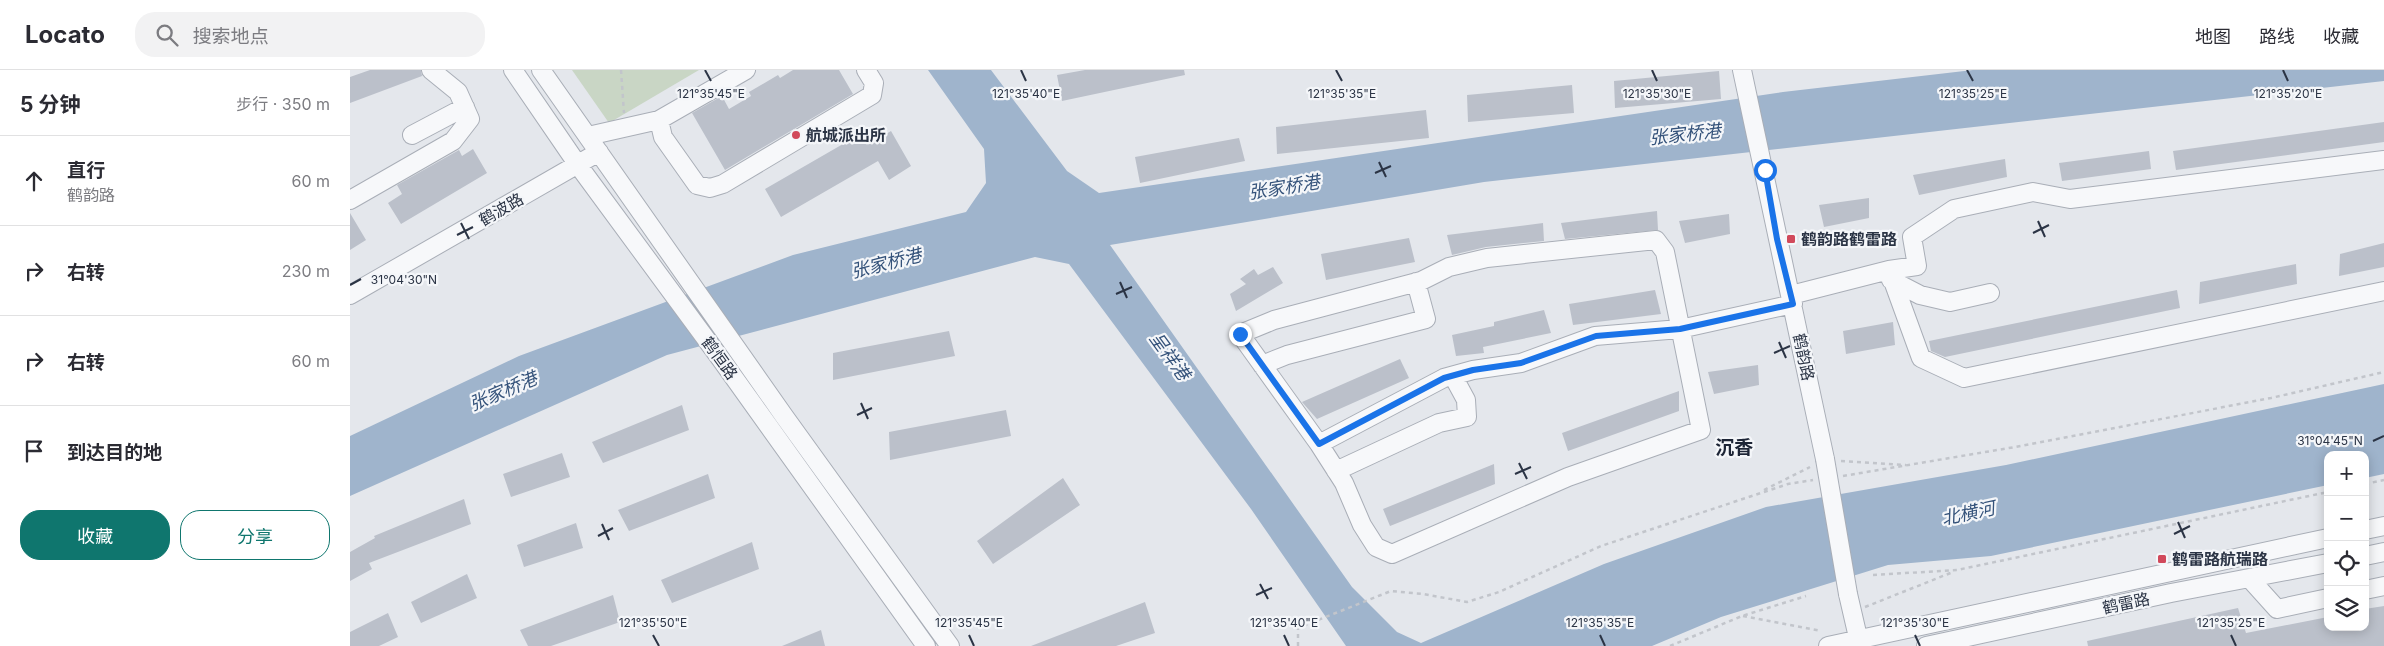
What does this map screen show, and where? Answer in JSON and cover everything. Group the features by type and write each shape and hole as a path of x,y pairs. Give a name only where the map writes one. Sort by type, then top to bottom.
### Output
{"street":[{"path":"350,200 454,141 470,120 458,92 431,70"},
{"name":"鹤恒路","path":"512,70 926,646"},
{"name":"鹤恒路","path":"541,70 950,646"},
{"path":"588,136 659,120 746,70"},
{"path":"659,120 663,137 697,185 710,188 723,184 872,95 874,83 866,70"},
{"name":"鹤韵路","path":"1742,70 1765,170 1777,239 1792,300 1825,459 1848,594 1859,642"},
{"path":"412,136 465,107"},
{"name":"鹤波路","path":"350,295 599,152"},
{"path":"1319,444 1444,378 1473,370 1521,363 1596,336 1680,329 1890,275 1917,266 1912,237 1954,209 2033,192 2070,199 2384,160"},
{"path":"1656,240 1665,252 1680,329 1701,430 1568,477 1392,554 1376,547 1362,525 1354,504 1336,470 1240,334 1274,320 1416,282 1448,267 1487,258 1656,240"},
{"path":"1890,275 1921,358 1964,378 2384,292"},
{"path":"1890,275 1920,294 1950,302 1990,293"},
{"path":"1262,365 1296,352 1426,319 1416,282"},
{"path":"1336,470 1439,422 1467,417 1466,400 1453,376"},
{"path":"2369,529 2384,526"},
{"path":"1829,639 1859,642 2324,539"},
{"path":"2369,555 2384,552"},
{"name":"鹤雷路","path":"1926,646 2171,593 2324,564"},
{"path":"2250,579 2277,609 2324,599"},
{"path":"2369,589 2384,586"}],"path":[{"path":"622,70 625,128"},
{"path":"1836,477 1910,466 2271,398 2384,372"},
{"path":"1756,494 1825,459 1910,466"},
{"path":"1298,646 1298,628 1391,592 1422,594 1467,602 1499,592 1601,546 1788,484 1817,480"},
{"path":"2369,483 2384,480"},
{"path":"1873,575 1957,570 2324,493"},
{"path":"1852,613 1957,570"},
{"path":"1670,646 1742,616 1806,596"},
{"path":"1742,616 1829,639"}],"green space":[{"path":"572,70 699,70 609,123"}],"water":[{"path":"928,70 991,70 1067,171 1099,193 1783,92 1973,70 2384,70 2384,81 1484,182 1110,245 1352,587 1397,632 1421,643 1604,564 1766,507 2006,465 2384,384 2384,474 2369,477 2369,451 2324,451 2324,486 1991,556 1888,565 1721,617 1652,646 1346,646 1251,509 1069,264 1035,257 667,355 350,496 350,436 519,356 793,255 966,212 986,183 984,149"}],"building":[{"path":"370,70 421,70 422,76 350,103 350,77"},
{"path":"793,70 839,70 853,94 725,170 692,113 722,96 729,109 751,96 749,92 778,75 780,78"},
{"path":"1085,70 1184,70 1185,75 1062,101 1057,75"},
{"path":"1719,71 1721,99 1615,108 1614,81"},
{"path":"1572,85 1574,113 1468,122 1467,95"},
{"path":"1426,110 1429,138 1277,154 1276,127"},
{"path":"2384,122 2384,142 2176,170 2173,151"},
{"path":"869,129 876,140 891,131 911,166 889,180 878,161 781,217 765,189"},
{"path":"1239,138 1245,161 1140,183 1135,157"},
{"path":"473,149 487,173 401,224 388,203 402,194 397,185 459,150 462,156"},
{"path":"2149,151 2151,169 2062,181 2059,163"},
{"path":"2005,159 2007,177 1919,195 1913,175"},
{"path":"1869,198 1869,218 1824,227 1819,205"},
{"path":"1657,211 1658,230 1565,239 1561,223"},
{"path":"350,213 366,240 350,250"},
{"path":"1729,214 1730,234 1685,243 1679,221"},
{"path":"1543,223 1544,241 1486,247 1452,255 1447,235"},
{"path":"1409,238 1415,262 1326,280 1321,254"},
{"path":"2384,243 2384,267 2339,276 2340,254"},
{"path":"2296,264 2297,284 2199,304 2200,282"},
{"path":"1273,267 1283,283 1236,311 1230,294 1246,284 1240,279 1254,269 1258,275"},
{"path":"1655,290 1661,314 1573,325 1569,304"},
{"path":"2177,290 2180,308 1945,357 1931,351 1929,341"},
{"path":"1544,310 1551,333 1483,347 1484,353 1456,356 1452,335 1494,326 1494,322"},
{"path":"1893,322 1895,345 1846,354 1843,331"},
{"path":"949,331 955,356 833,380 833,353"},
{"path":"1400,359 1409,378 1317,419 1302,402"},
{"path":"1758,365 1759,385 1714,394 1708,372"},
{"path":"1679,391 1679,411 1568,451 1562,433"},
{"path":"682,405 689,430 603,463 592,442"},
{"path":"1006,410 1011,436 890,460 889,432"},
{"path":"562,453 570,477 511,497 503,474"},
{"path":"1494,464 1495,484 1390,526 1383,509"},
{"path":"708,474 715,498 629,531 618,510"},
{"path":"1063,478 1080,505 993,564 977,541"},
{"path":"464,499 471,524 369,563 372,569 350,581 350,552 375,538 374,536"},
{"path":"576,523 583,548 524,567 517,545"},
{"path":"752,542 759,569 672,603 661,580"},
{"path":"467,574 477,598 421,623 411,602"},
{"path":"613,595 620,622 551,646 528,646 520,630"},
{"path":"1145,602 1155,633 1116,646 1031,646"},
{"path":"2384,606 2384,646 2088,646 2087,641 2238,608 2246,633 2324,618 2324,631 2369,631 2369,608"},
{"path":"388,613 398,637 379,646 350,646 350,632"},
{"path":"821,630 825,646 782,646"}],"place":[{"name":"航城派出所","path":"796,135"},
{"name":"鹤韵路鹤雷路","path":"1791,239"},
{"name":"鹤雷路航瑞路","path":"2162,559"}],"district":[{"name":"沉香","path":"1734,447"}],"route":[{"path":"1240,334 1319,444 1444,378 1473,370 1521,363 1596,336 1680,329 1793,304 1777,239 1765,170"}],"water label":[{"name":"张家桥港","path":"1685,134"},
{"name":"张家桥港","path":"1284,187"},
{"name":"张家桥港","path":"886,263"},
{"name":"呈祥港","path":"1170,356"},
{"name":"张家桥港","path":"503,391"},
{"name":"北横河","path":"1968,513"}]}
